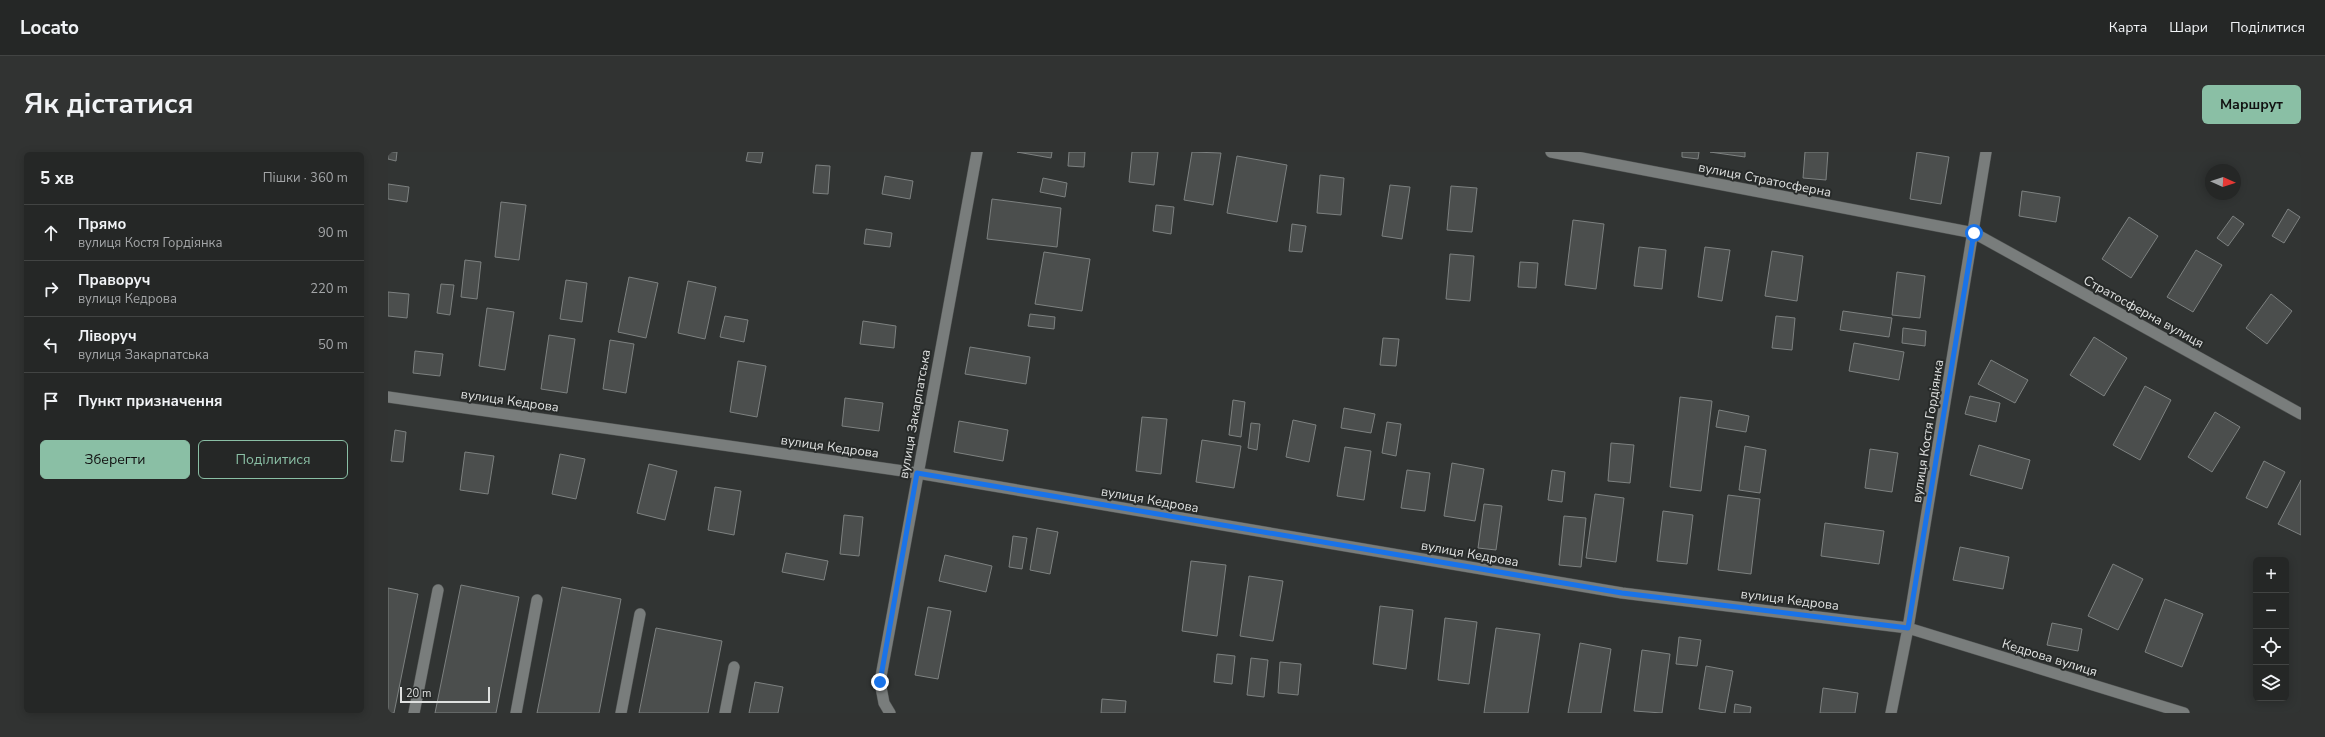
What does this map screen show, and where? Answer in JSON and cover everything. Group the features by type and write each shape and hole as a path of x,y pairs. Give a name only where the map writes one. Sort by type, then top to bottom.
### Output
{"street":[{"name":"вулиця Закарпатська","path":"890,713 884,703 880,682 917,473 977,152"},
{"name":"вулиця Стратосферна","path":"1551,152 1974,233"},
{"name":"вулиця Костя Гордіянка","path":"1891,713 1908,628 1974,233 1986,152"},
{"name":"Стратосферна вулиця","path":"1974,233 2301,414"},
{"name":"вулиця Кедрова","path":"388,397 917,473 1622,593 1908,628"},
{"path":"414,713 438,590"},
{"path":"516,713 537,600"},
{"path":"621,713 640,614"},
{"name":"Кедрова вулиця","path":"1908,628 2184,713"},
{"path":"725,713 734,667"}],"building":[{"path":"388,152 397,152 396,161 388,159"},
{"path":"748,152 763,152 761,163 746,161"},
{"path":"1017,152 1052,152 1051,158"},
{"path":"1069,152 1085,152 1084,167 1068,166"},
{"path":"1132,152 1158,152 1154,185 1129,182"},
{"path":"1192,152 1221,153 1213,205 1184,200"},
{"path":"1682,152 1699,152 1698,159 1682,157"},
{"path":"1710,152 1745,152 1745,157"},
{"path":"1805,152 1828,152 1826,180 1803,178"},
{"path":"1917,152 1949,157 1941,204 1910,199"},
{"path":"1237,156 1287,165 1277,222 1227,213"},
{"path":"816,165 830,166 828,194 813,193"},
{"path":"1320,175 1344,178 1341,215 1317,213"},
{"path":"885,176 913,181 910,199 882,194"},
{"path":"1043,178 1067,183 1065,197 1040,192"},
{"path":"388,184 409,187 407,202 388,199"},
{"path":"1390,185 1410,187 1402,239 1382,236"},
{"path":"1451,186 1477,188 1472,232 1447,230"},
{"path":"2022,191 2060,197 2056,222 2019,216"},
{"path":"992,199 1061,208 1057,247 987,239"},
{"path":"501,202 526,205 519,260 495,257"},
{"path":"1156,205 1174,207 1171,234 1153,231"},
{"path":"2288,209 2300,217 2284,243 2272,236"},
{"path":"2233,216 2244,224 2228,246 2217,238"},
{"path":"2129,217 2158,236 2131,278 2102,259"},
{"path":"1573,220 1604,224 1596,289 1565,285"},
{"path":"1292,224 1306,226 1302,252 1289,251"},
{"path":"866,229 892,233 890,247 864,244"},
{"path":"1639,247 1666,250 1662,289 1634,286"},
{"path":"1705,247 1730,250 1722,301 1698,297"},
{"path":"2196,250 2222,265 2193,312 2167,297"},
{"path":"1772,251 1803,256 1797,301 1765,296"},
{"path":"1044,252 1090,259 1082,311 1035,304"},
{"path":"1450,254 1474,256 1470,301 1446,299"},
{"path":"465,260 481,262 477,299 461,297"},
{"path":"1520,262 1538,263 1536,288 1518,287"},
{"path":"1897,272 1925,276 1920,318 1892,315"},
{"path":"629,277 658,283 646,338 618,332"},
{"path":"566,280 587,283 582,322 560,319"},
{"path":"688,281 716,287 705,339 678,333"},
{"path":"441,284 454,285 450,315 437,313"},
{"path":"388,292 409,294 407,318 388,316"},
{"path":"2271,294 2292,311 2267,344 2246,328"},
{"path":"487,308 514,312 505,370 479,366"},
{"path":"1843,311 1892,318 1889,337 1840,330"},
{"path":"1030,314 1055,317 1054,329 1028,326"},
{"path":"725,316 748,320 744,342 720,337"},
{"path":"1776,316 1795,318 1792,350 1772,348"},
{"path":"863,321 896,326 894,348 860,344"},
{"path":"1903,328 1926,331 1925,346 1902,343"},
{"path":"549,335 575,339 567,393 541,389"},
{"path":"2094,337 2127,358 2104,396 2070,375"},
{"path":"1383,338 1399,339 1396,366 1380,365"},
{"path":"610,340 634,344 626,393 603,389"},
{"path":"1854,343 1904,352 1899,380 1849,371"},
{"path":"970,347 1030,357 1026,384 965,374"},
{"path":"415,351 443,354 440,376 413,373"},
{"path":"1991,360 2028,380 2015,403 1978,384"},
{"path":"738,361 766,366 757,417 730,412"},
{"path":"2145,386 2171,400 2140,460 2113,445"},
{"path":"1970,396 2000,403 1996,422 1965,414"},
{"path":"1680,397 1712,401 1701,491 1670,487"},
{"path":"845,398 883,403 879,431 842,426"},
{"path":"1233,400 1245,402 1241,437 1229,435"},
{"path":"1344,408 1375,414 1371,433 1341,428"},
{"path":"1719,410 1749,416 1746,432 1716,427"},
{"path":"2215,412 2240,427 2212,472 2188,457"},
{"path":"1142,417 1167,419 1161,474 1136,471"},
{"path":"1293,420 1316,425 1309,462 1286,457"},
{"path":"959,421 1008,430 1003,461 954,452"},
{"path":"1387,422 1401,424 1396,456 1382,453"},
{"path":"1251,423 1260,424 1257,450 1248,448"},
{"path":"395,430 406,432 403,462 391,461"},
{"path":"1202,440 1241,446 1234,488 1196,482"},
{"path":"1611,443 1634,445 1630,483 1608,481"},
{"path":"1979,445 2030,460 2022,489 1970,475"},
{"path":"1745,446 1766,450 1760,493 1739,490"},
{"path":"1345,447 1371,451 1364,500 1337,496"},
{"path":"1870,449 1898,453 1892,492 1865,488"},
{"path":"465,452 494,456 488,494 460,490"},
{"path":"560,454 585,459 576,499 552,494"},
{"path":"2264,461 2285,472 2267,508 2246,498"},
{"path":"1452,463 1484,469 1475,521 1444,516"},
{"path":"649,464 677,471 665,520 637,513"},
{"path":"1407,470 1430,473 1425,511 1401,508"},
{"path":"1552,470 1565,472 1562,502 1548,500"},
{"path":"2301,480 2301,535 2278,524"},
{"path":"715,487 741,491 734,535 708,530"},
{"path":"1595,494 1624,498 1616,562 1586,558"},
{"path":"1728,495 1760,499 1751,574 1718,570"},
{"path":"1484,504 1502,506 1496,550 1478,548"},
{"path":"1663,511 1693,515 1687,564 1657,561"},
{"path":"844,515 863,517 859,556 840,554"},
{"path":"1564,516 1586,518 1581,567 1559,565"},
{"path":"1825,523 1884,531 1879,564 1821,556"},
{"path":"1037,528 1058,532 1050,574 1030,570"},
{"path":"1013,536 1027,538 1022,569 1009,567"},
{"path":"1960,547 2009,557 2003,589 1953,580"},
{"path":"786,553 828,561 824,580 782,572"},
{"path":"945,555 992,566 986,592 939,581"},
{"path":"1191,561 1226,565 1217,636 1182,631"},
{"path":"2113,564 2143,579 2118,630 2088,616"},
{"path":"1249,576 1283,581 1273,641 1240,636"},
{"path":"461,585 519,597 496,713 435,713"},
{"path":"562,587 621,599 599,713 537,713"},
{"path":"388,588 418,594 394,713 388,713"},
{"path":"2165,599 2203,614 2182,667 2145,652"},
{"path":"1380,606 1413,610 1406,669 1373,664"},
{"path":"928,607 951,611 938,679 915,675"},
{"path":"1445,618 1477,622 1469,684 1438,680"},
{"path":"2052,623 2082,629 2078,651 2047,645"},
{"path":"656,628 722,641 708,713 639,713"},
{"path":"1496,628 1540,634 1528,713 1484,713"},
{"path":"1679,637 1701,640 1697,666 1676,664"},
{"path":"1580,643 1611,649 1601,713 1568,713"},
{"path":"1642,650 1670,654 1662,713 1634,711"},
{"path":"1217,654 1235,656 1232,684 1214,682"},
{"path":"1251,658 1268,660 1264,697 1247,695"},
{"path":"1280,662 1301,664 1298,695 1278,693"},
{"path":"1706,666 1733,671 1725,713 1699,709"},
{"path":"755,682 783,687 778,713 749,713"},
{"path":"1823,688 1858,693 1855,713 1820,713"},
{"path":"1102,699 1126,701 1125,713 1101,713"},
{"path":"1735,704 1751,707 1750,713 1734,713"}],"route":[{"path":"880,682 917,473 1622,593 1908,628 1974,233"}]}
